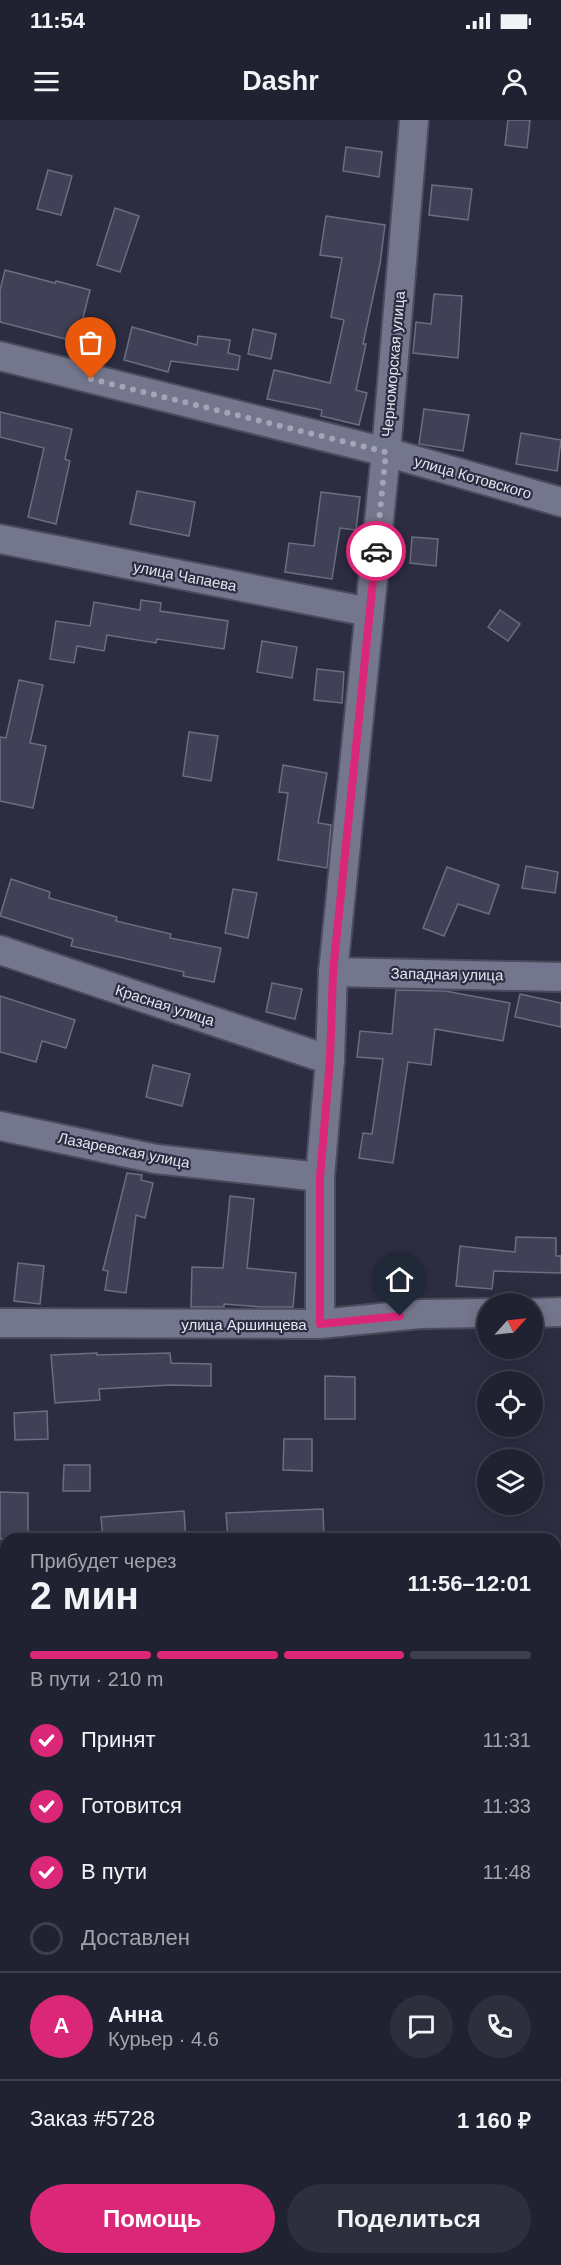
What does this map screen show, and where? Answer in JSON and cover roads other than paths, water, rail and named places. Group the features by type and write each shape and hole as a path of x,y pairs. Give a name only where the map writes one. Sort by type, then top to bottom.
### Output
{"street":[{"name":"Черноморская улица","path":"320,1324 320,1177 330,1060 333,972 386,452 414,120"},
{"name":"улица Котовского","path":"0,356 386,452 561,502"},
{"name":"улица Чапаева","path":"0,539 369,612"},
{"name":"Красная улица","path":"0,950 330,1060"},
{"name":"Западная улица","path":"333,972 561,977"},
{"name":"Лазаревская улица","path":"0,1126 156,1159 320,1177"},
{"path":"543,1313 561,1312"},
{"name":"улица Аршинцева","path":"0,1323 320,1324 420,1314 477,1313"}]}
